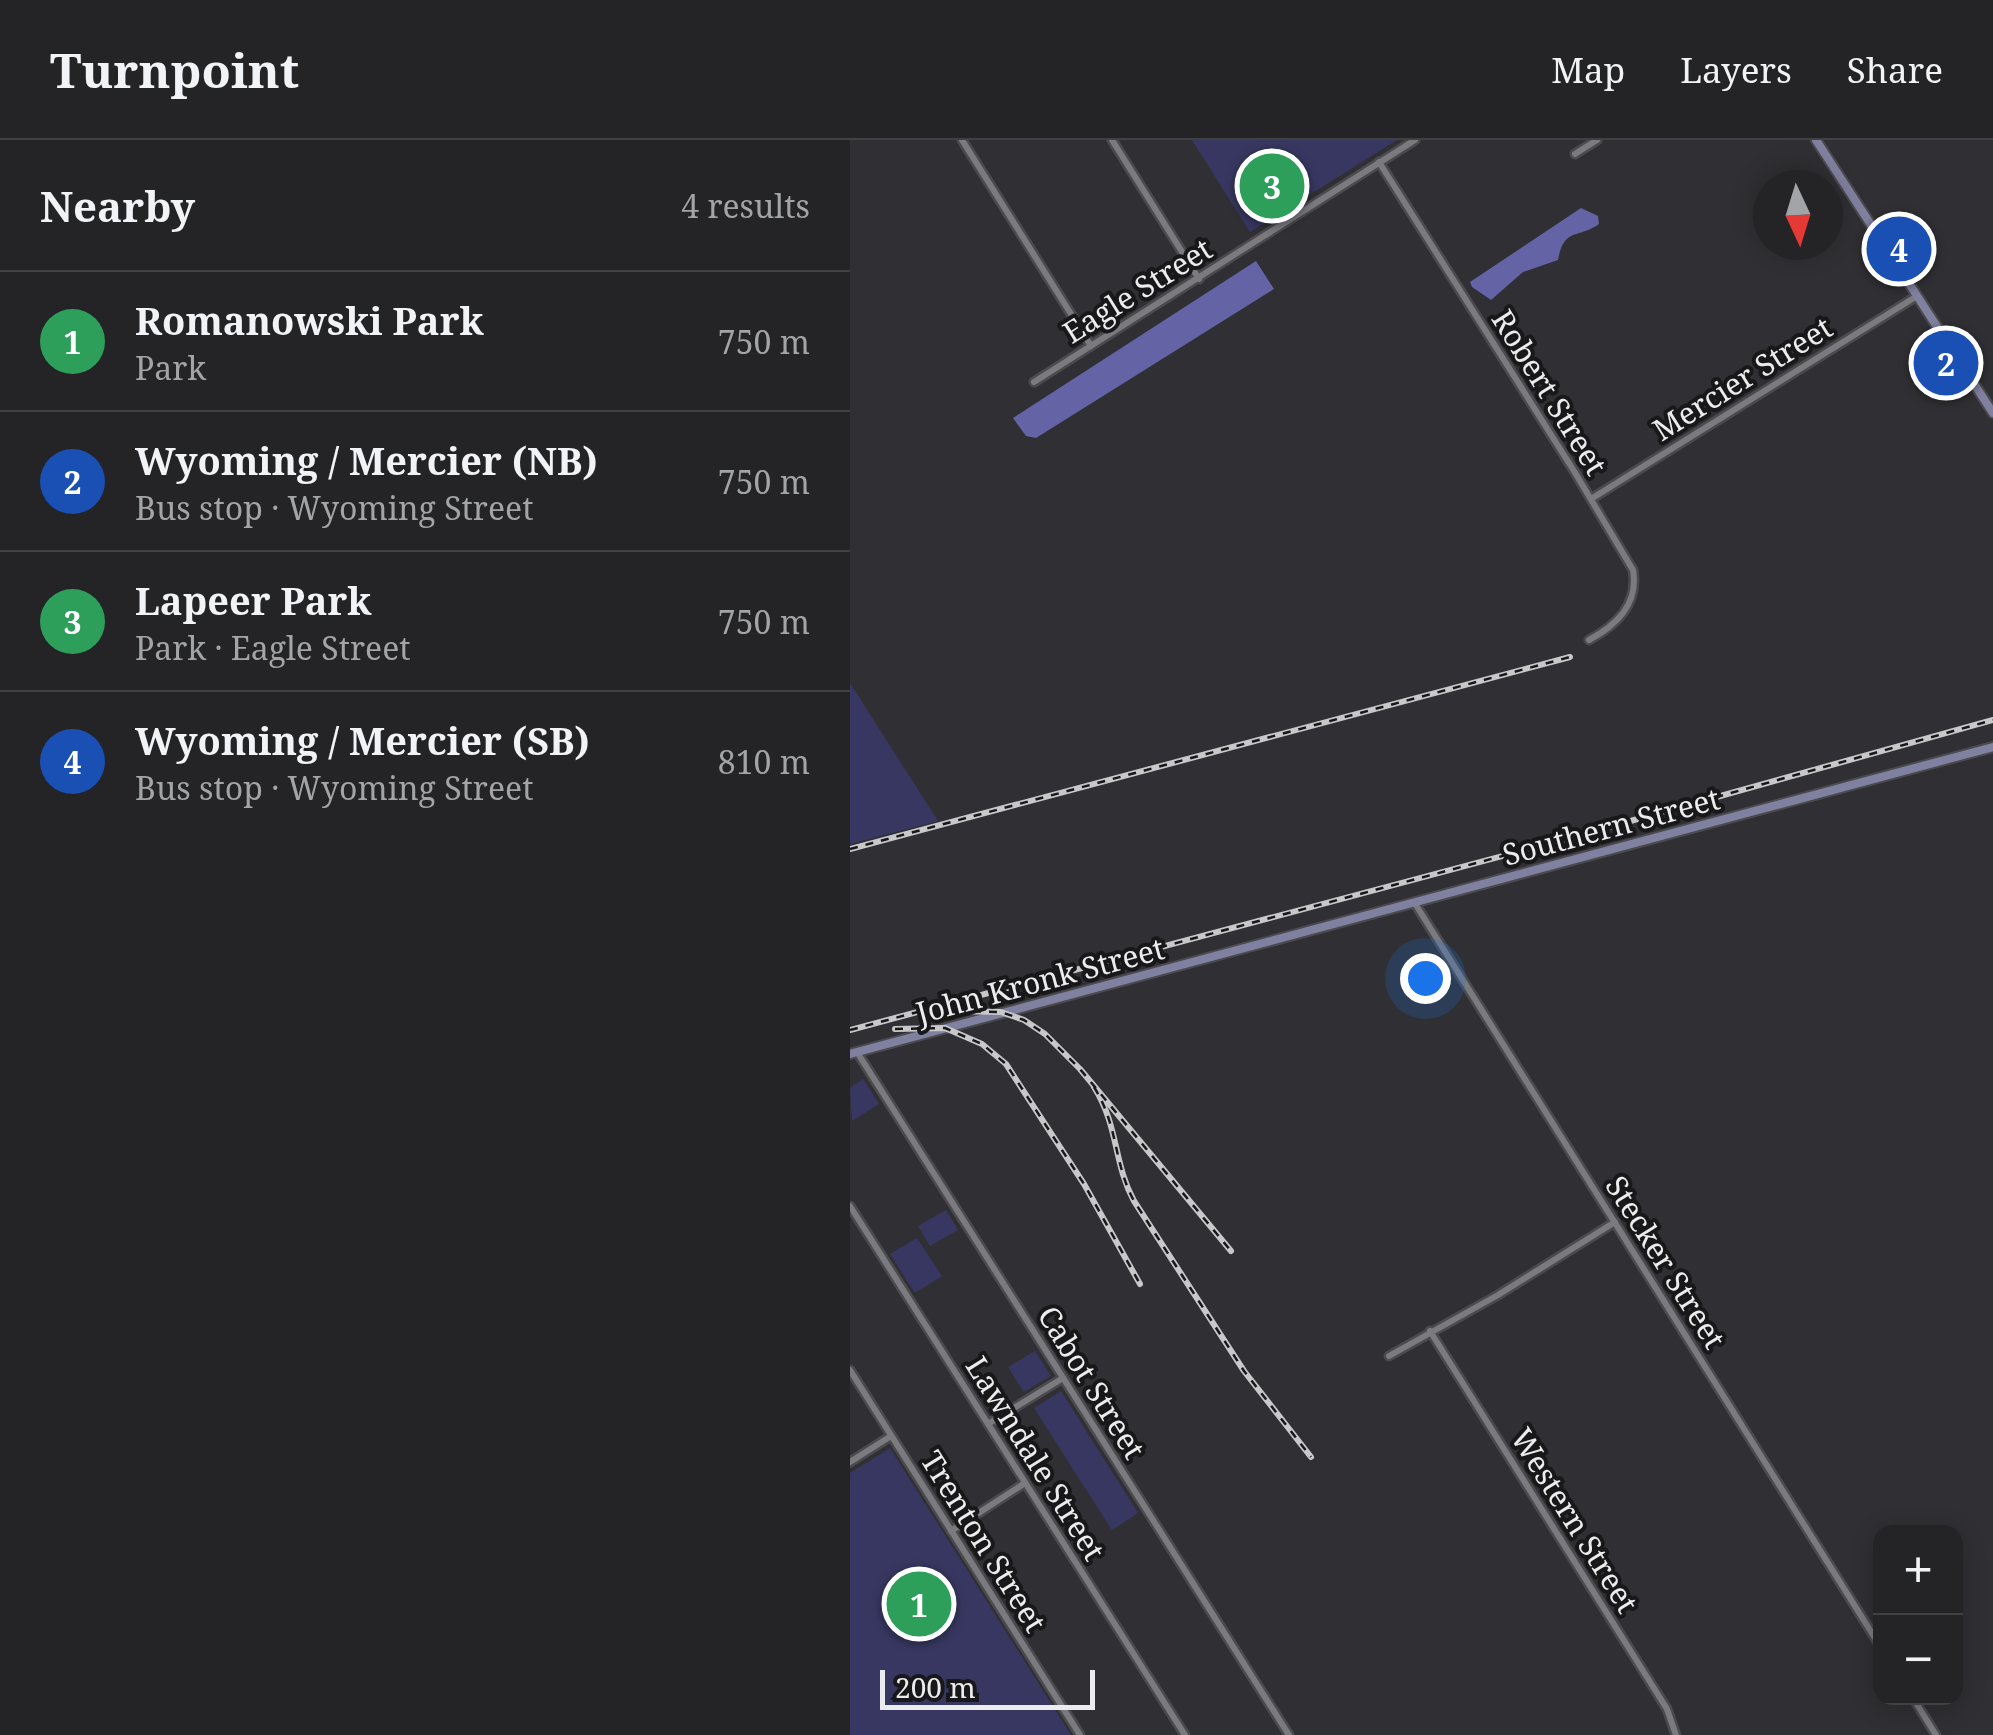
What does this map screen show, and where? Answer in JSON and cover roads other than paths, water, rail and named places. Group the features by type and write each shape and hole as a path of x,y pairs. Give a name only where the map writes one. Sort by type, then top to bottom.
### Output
{"street":[{"path":"962,140 1091,346"},
{"path":"1112,140 1200,278"},
{"name":"Eagle Street","path":"1034,382 1415,140"},
{"path":"1574,154 1597,140"},
{"path":"1816,140 1993,414"},
{"name":"Robert Street","path":"1380,162 1629,561 1634,581 1629,605 1621,617 1589,640"},
{"name":"Mercier Street","path":"1591,499 1916,296"},
{"name":"Southern Street","path":"1241,949 1993,747"},
{"name":"Stecker Street","path":"1414,902 1873,1635"},
{"name":"John Kronk Street","path":"853,1053 1241,949"},
{"name":"Cabot Street","path":"853,1053 1290,1735"},
{"name":"Lawndale Street","path":"850,1206 1185,1735"},
{"path":"1389,1356 1498,1295 1614,1222"},
{"name":"Western Street","path":"1430,1331 1667,1709 1676,1735"},
{"name":"Trenton Street","path":"850,1370 1080,1735"},
{"path":"988,1424 1063,1378"},
{"path":"850,1462 891,1436"},
{"path":"951,1531 1026,1483"},
{"path":"1917,1705 1936,1735"}],"railway":[{"path":"850,849 1570,657"},
{"path":"850,1030 1555,842 1993,720"},
{"path":"957,1011 1001,1012 1024,1020 1045,1034 1080,1069 1231,1251"},
{"path":"895,1029 945,1028 982,1044 1006,1064 1084,1184 1140,1284"},
{"path":"1094,1087 1108,1116 1134,1201 1244,1371 1311,1457"}],"place":[{"name":"Lapeer Park","path":"1272,186"},
{"name":"Wyoming / Mercier (SB)","path":"1899,249"},
{"name":"Wyoming / Mercier (NB)","path":"1946,363"},
{"name":"Romanowski Park","path":"919,1604"}]}
